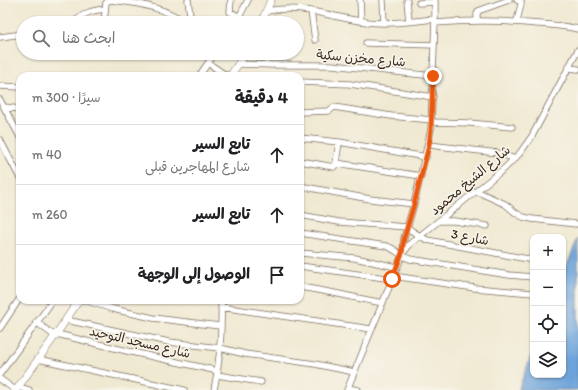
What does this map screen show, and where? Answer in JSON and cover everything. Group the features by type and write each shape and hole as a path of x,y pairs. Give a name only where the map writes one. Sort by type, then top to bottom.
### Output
{"main road":[{"path":"264,16 271,0"},
{"path":"233,72 242,60"},
{"path":"16,389 56,335 76,304"}],"street":[{"path":"104,16 106,2 109,0 153,7 176,16"},
{"path":"188,0 189,16"},
{"path":"230,0 230,12 238,16"},
{"path":"240,16 248,0"},
{"path":"360,0 361,21"},
{"path":"384,0 384,23"},
{"path":"477,20 478,11 508,0"},
{"path":"517,0 521,2 518,21"},
{"path":"406,1 409,21"},
{"path":"358,390 347,389 402,254 404,238 429,145 433,97 435,1 419,3"},
{"path":"266,11 289,8 311,10 361,21 384,23 409,21 518,21 578,29"},
{"path":"80,16 91,11 105,9"},
{"path":"311,10 315,40"},
{"path":"0,37 16,35"},
{"path":"366,43 434,45"},
{"name":"شارع الشيخ محمود","path":"402,254 408,246 515,159 532,136 578,50"},
{"path":"202,72 210,60"},
{"path":"208,63 221,72"},
{"name":"شارع مخزن سكية","path":"239,64 327,65 433,76"},
{"path":"568,68 578,70"},
{"path":"304,82 350,84 433,97"},
{"path":"0,86 16,88"},
{"path":"0,100 16,130"},
{"path":"4,107 16,108"},
{"path":"304,112 328,111 334,107 432,121 512,127"},
{"path":"304,138 339,142 426,157"},
{"path":"0,140 16,170"},
{"path":"304,162 334,167 339,142"},
{"path":"429,145 498,153 515,159"},
{"path":"336,163 421,176"},
{"path":"304,187 370,199 414,204"},
{"path":"476,191 505,204 523,217 576,224"},
{"path":"304,216 339,222 407,227"},
{"path":"439,221 454,221 487,226"},
{"name":"شارع 3","path":"407,227 430,241 530,259"},
{"path":"304,234 386,246 394,249 407,259 509,275 530,276"},
{"path":"304,254 355,258 396,268"},
{"path":"304,267 475,288 530,293"},
{"path":"304,288 383,303"},
{"path":"0,328 16,304"},
{"path":"0,374 50,304"},
{"path":"97,304 153,318 220,326"},
{"path":"214,390 218,373 221,307 372,329"},
{"path":"66,320 169,342 220,348 245,354 314,364 354,372"},
{"path":"36,322 56,335"},
{"name":"شارع مسجد التوحيد","path":"56,335 261,382"},
{"path":"38,359 184,390"},
{"path":"0,379 16,389 30,390"}],"water":[{"path":"578,238 578,390 518,390 530,359 530,378 566,378 566,268"}],"route":[{"path":"392,279 402,253 404,238 429,145 433,76"}]}
